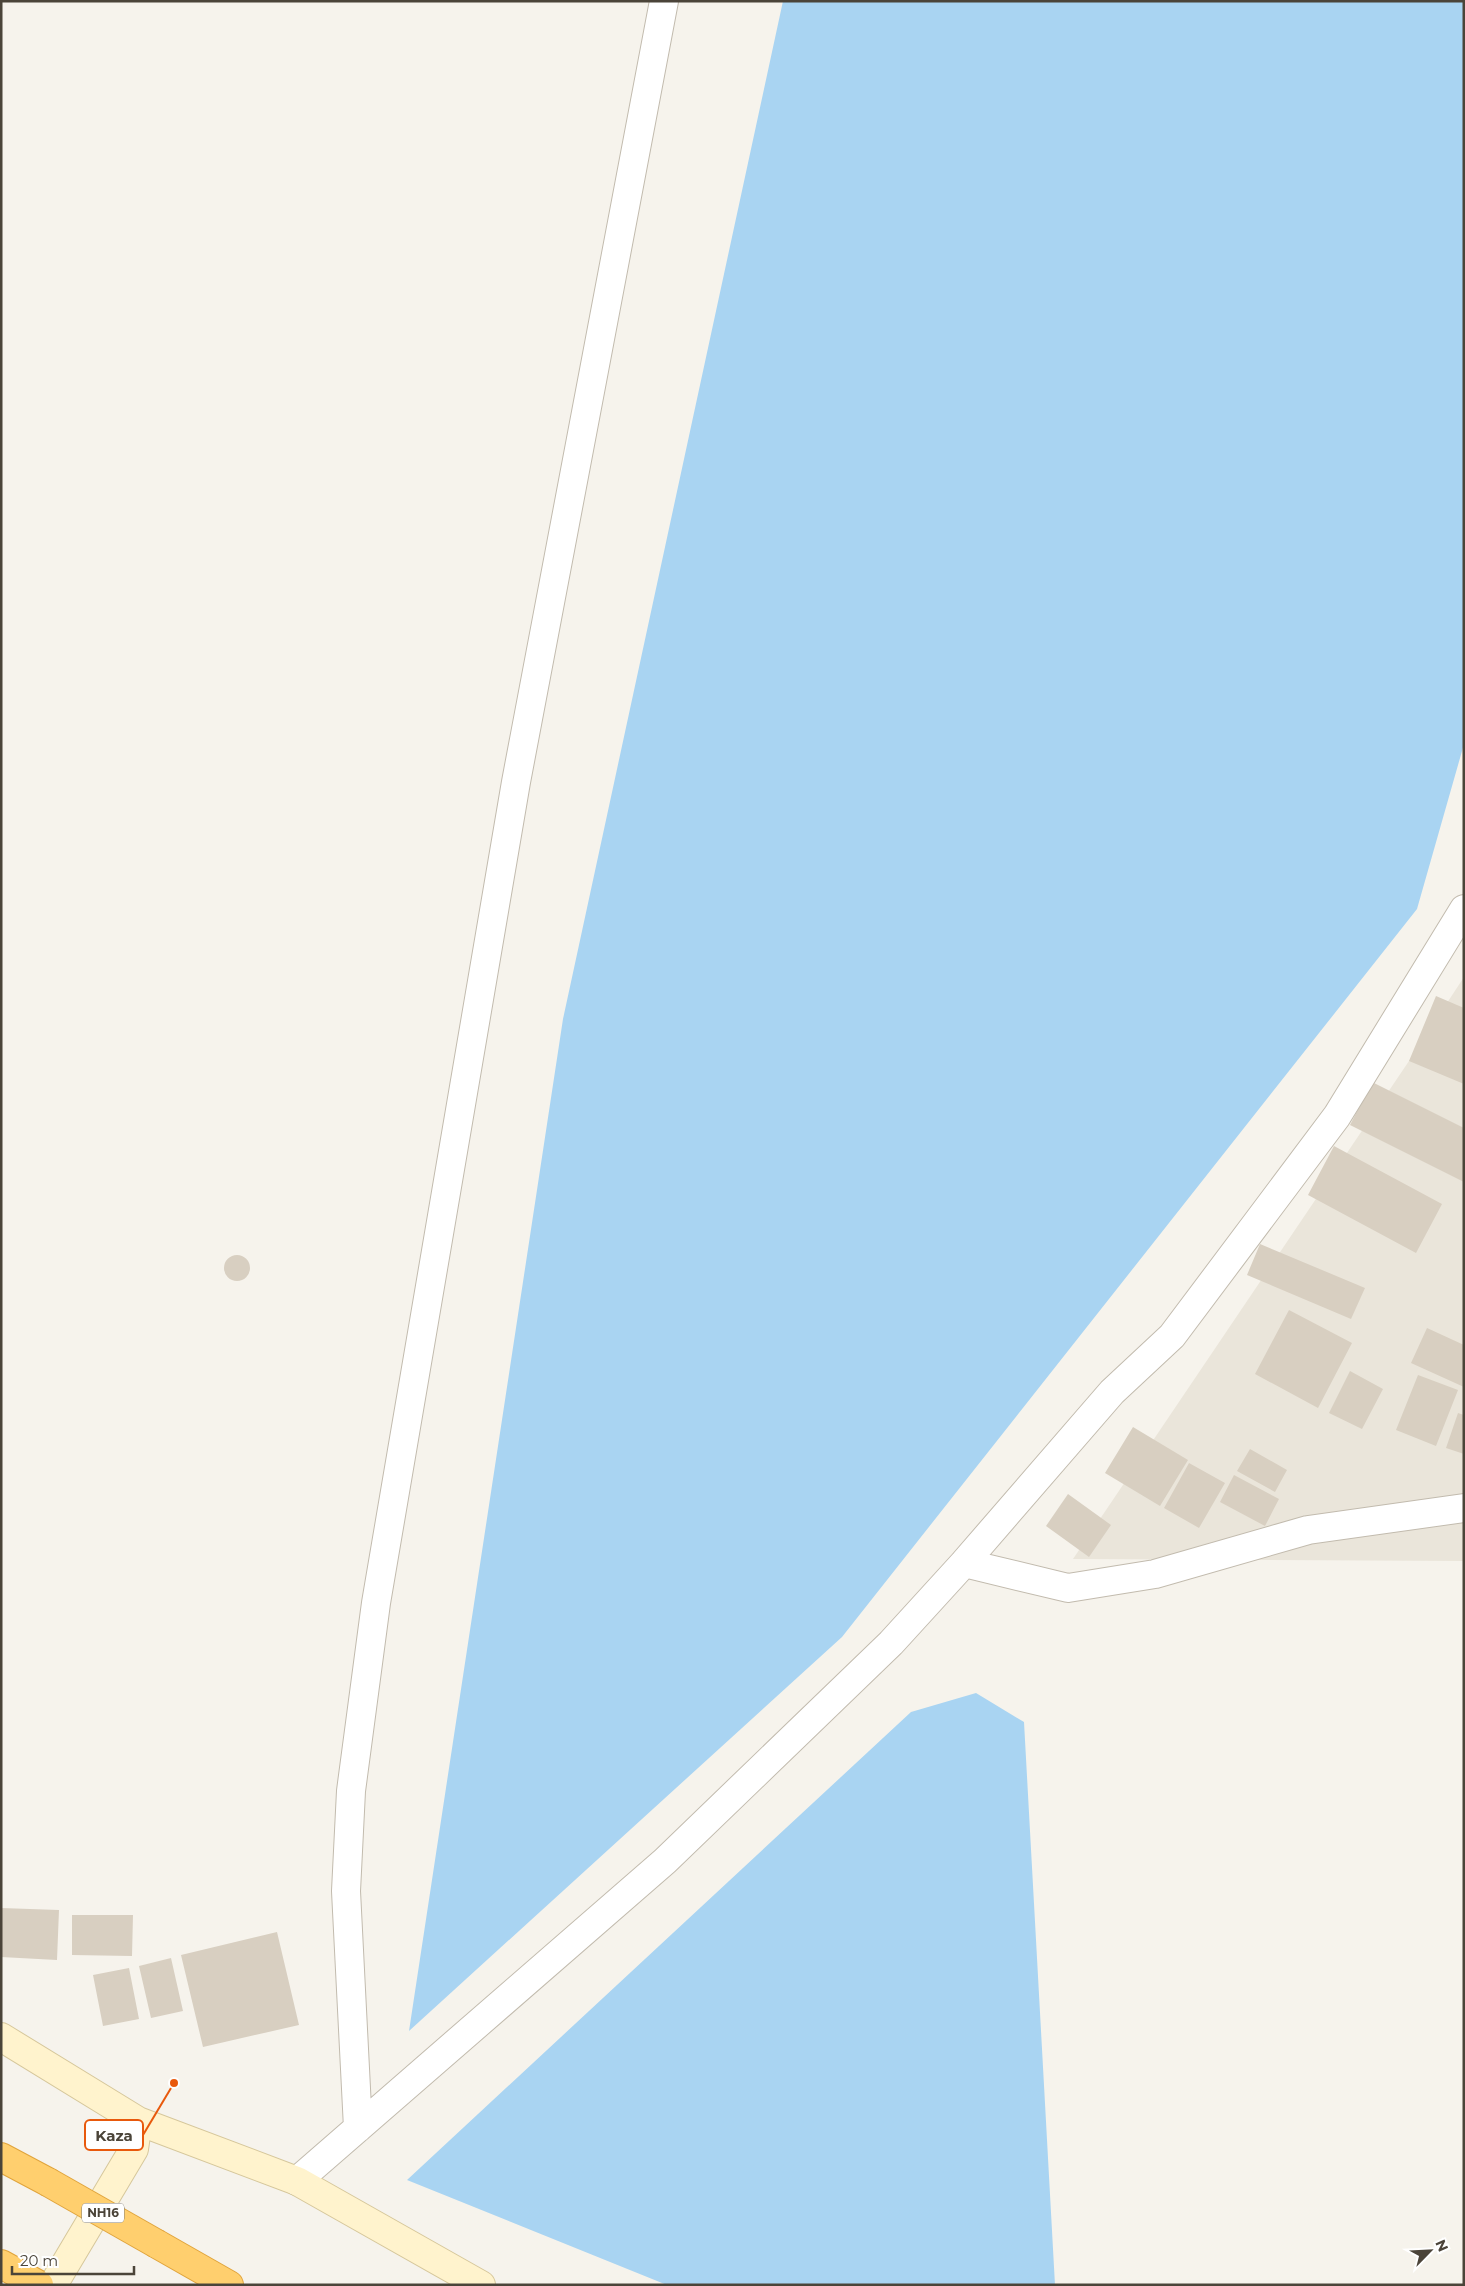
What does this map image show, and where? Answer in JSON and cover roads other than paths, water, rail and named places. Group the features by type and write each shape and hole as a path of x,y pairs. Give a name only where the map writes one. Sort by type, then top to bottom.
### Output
{"highway":[{"name":"NH16","path":"1,2157 229,2285"},
{"path":"4,2265 39,2285"}],"street":[{"path":"358,2128 346,1891 351,1792 376,1603 516,782 664,1"},
{"path":"297,2181 665,1861 891,1643 964,1563 1112,1392 1172,1336 1336,1116 1464,909"},
{"path":"964,1563 1068,1588 1155,1574 1308,1530 1464,1508"},
{"path":"1,2037 138,2121 297,2181 481,2285"},
{"path":"53,2285 134,2148 138,2121"}],"water":[{"path":"783,1 1464,1 1464,744 1417,909 842,1637 409,2031 563,1019"},
{"path":"976,1693 1024,1722 1055,2285 667,2285 407,2180 911,1712"}],"place":[{"name":"Kaza","path":"174,2083"}]}
